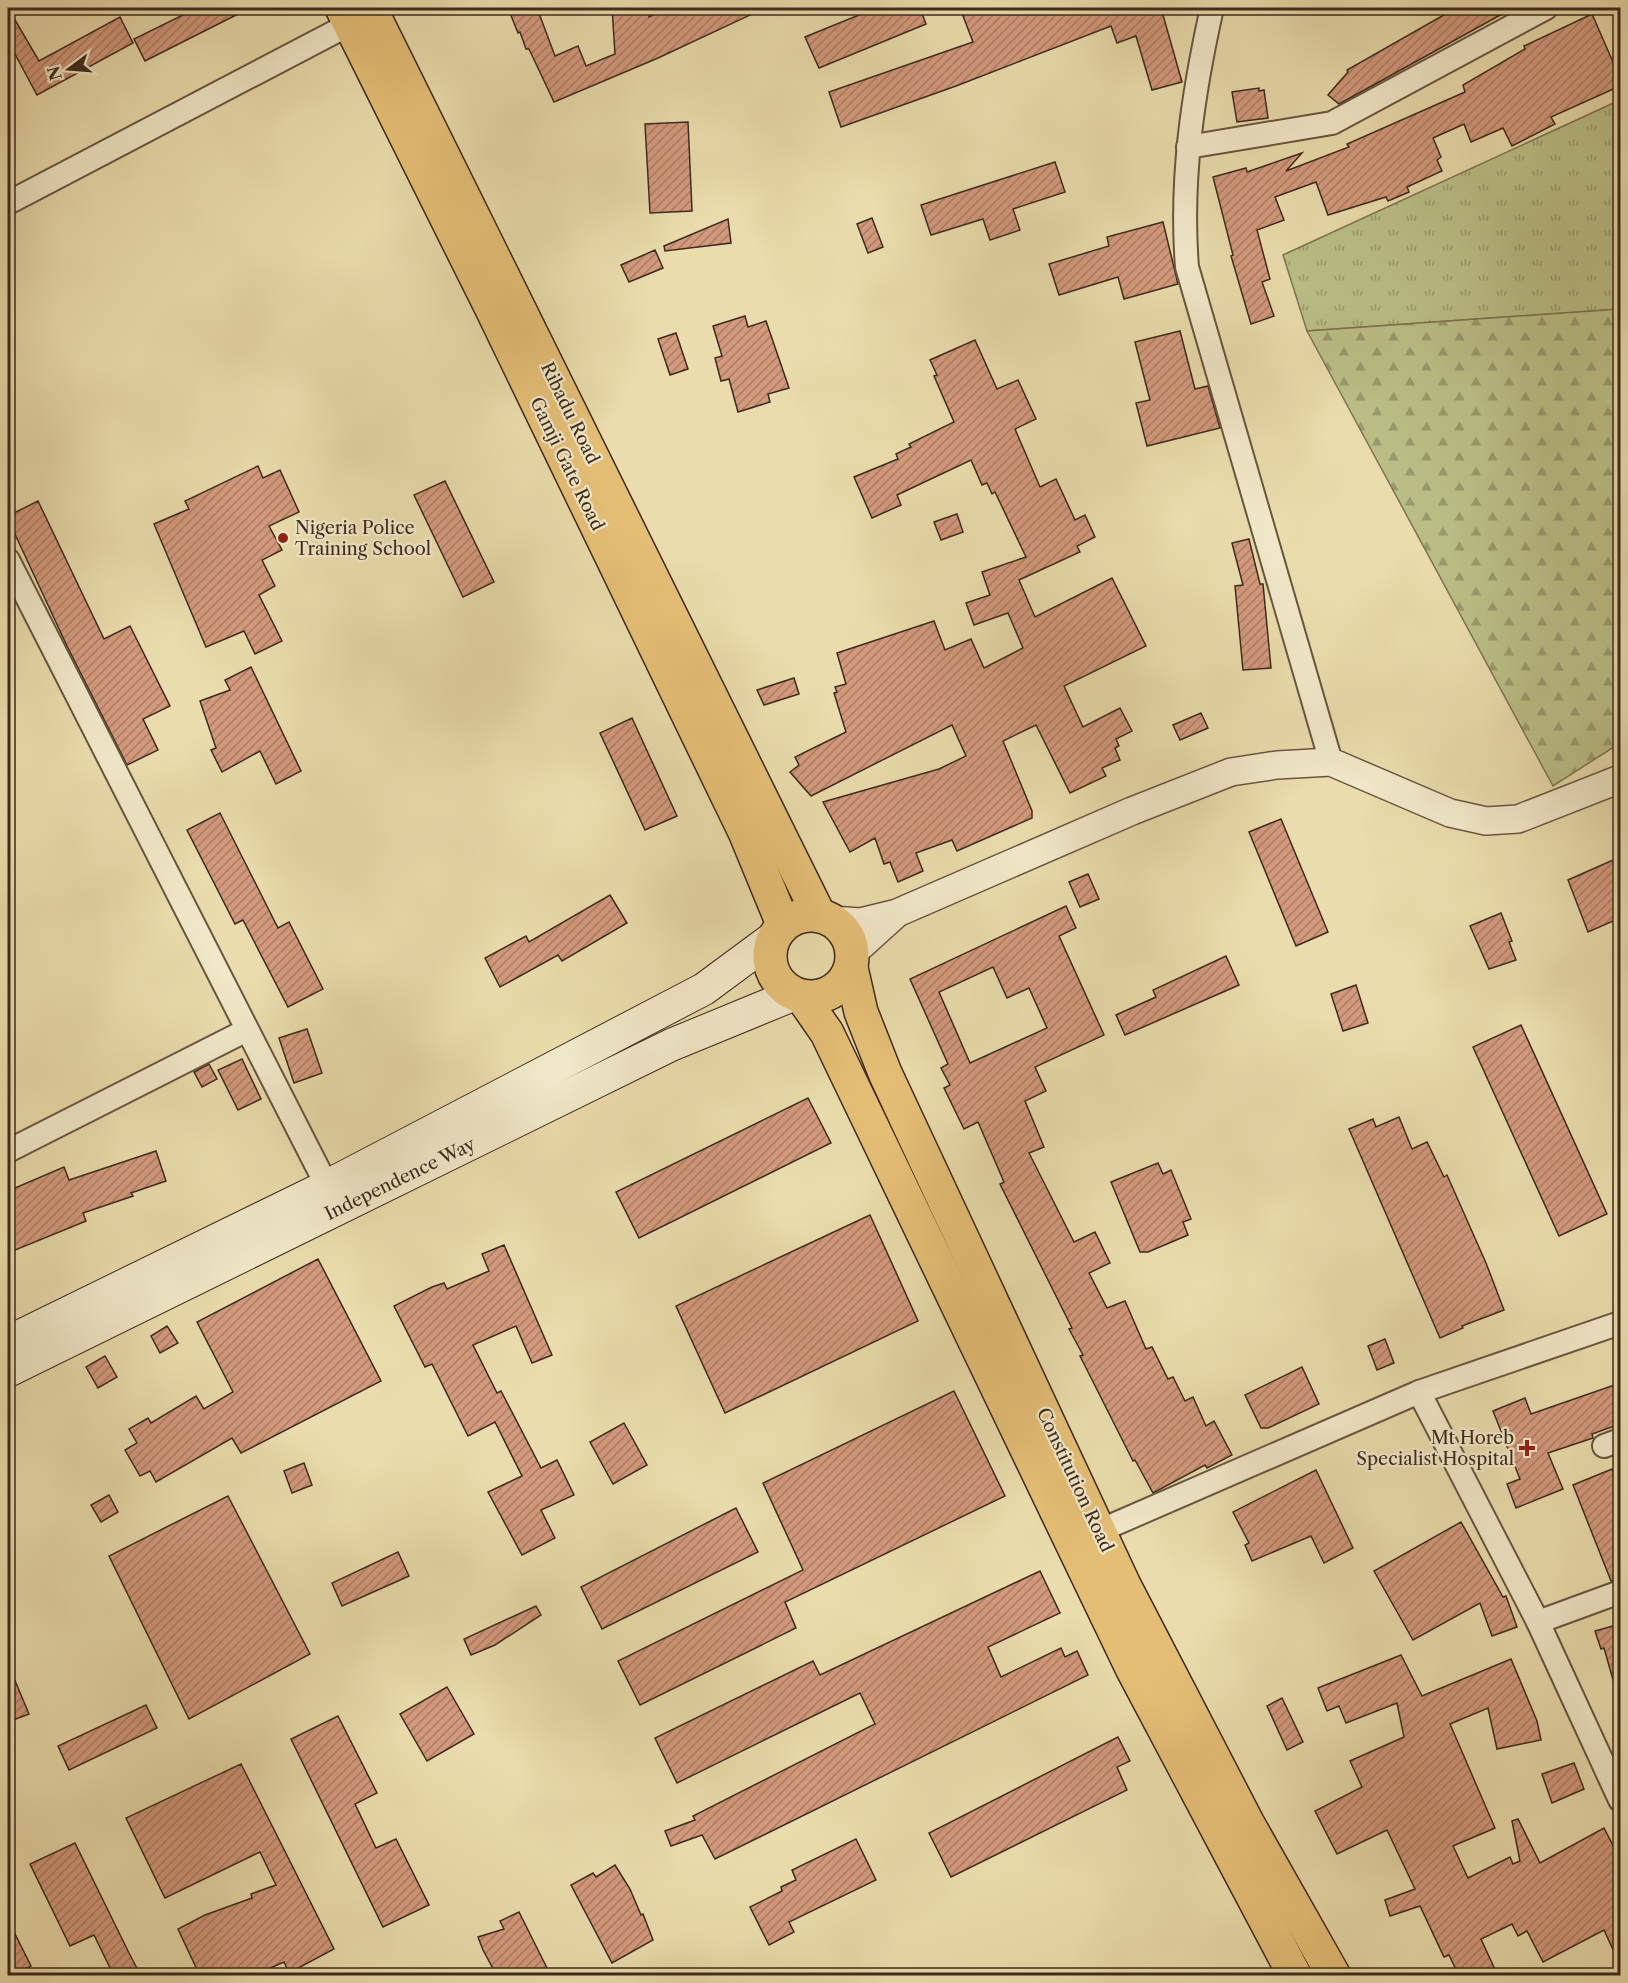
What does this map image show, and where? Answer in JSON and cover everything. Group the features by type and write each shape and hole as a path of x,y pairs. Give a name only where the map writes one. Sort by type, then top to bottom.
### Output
{"main road":[{"name":"Ribadu Road","path":"354,13 771,819 826,917"},
{"name":"Gamji Gate Road","path":"354,13 486,296 746,832 778,931"},
{"path":"794,917 826,917 846,934 852,961 846,979 826,995 798,995 781,985 772,971 769,954 778,931 794,917"},
{"name":"Independence Way","path":"8,1342 327,1186 705,989 778,931"},
{"name":"Constitution Road","path":"852,961 861,1012 881,1064 1099,1531 1181,1701 1334,1976"},
{"name":"Independence Way","path":"8,1371 671,1045 798,995"},
{"name":"Constitution Road","path":"798,995 827,1033 1132,1668 1295,1976"}],"street":[{"path":"1196,8 1207,31"},
{"path":"1212,8 1188,147 1183,215 1187,267 1330,762"},
{"path":"1188,147 1332,123 1546,8"},
{"path":"8,203 354,13"},
{"path":"8,560 327,1186"},
{"path":"826,917 860,922 897,914 1132,811 1231,772 1277,765 1330,762 1450,813 1486,821 1518,819 1620,779"},
{"path":"852,961 897,914"},
{"path":"8,1151 248,1030"},
{"path":"1099,1531 1419,1392 1620,1323"},
{"path":"1419,1392 1538,1622 1620,1800"},
{"path":"1538,1622 1620,1592"}],"green space":[{"path":"1620,100 1620,309 1307,331 1283,255"},
{"path":"1620,309 1620,743 1553,786 1307,331"}],"building":[{"path":"8,8 39,61 120,17 133,43 37,95 8,41"},
{"path":"197,8 250,8 145,61 134,39"},
{"path":"508,8 537,8 555,56 578,46 586,66 615,54 612,8 648,8 649,17 669,8 765,8 658,58 554,102 529,49 526,49 520,32 518,33"},
{"path":"876,8 920,8 926,24 819,68 805,37"},
{"path":"960,8 1161,8 1182,82 1152,90 1136,36 1117,43 1111,26 956,86 841,127 829,92 973,42"},
{"path":"1456,8 1513,8 1339,104 1328,95 1348,72 1347,70"},
{"path":"1592,14 1613,62 1620,58 1620,86 1551,117 1555,124 1512,146 1503,128 1471,142 1464,124 1433,138 1441,157 1437,160 1442,171 1407,187 1409,192 1388,201 1386,197 1328,215 1316,182 1275,197 1284,220 1257,230 1270,279 1262,282 1274,316 1251,324 1231,256 1233,255 1213,177 1246,168 1247,172 1302,153 1286,171 1349,147 1347,144 1465,92 1463,85 1525,49 1524,46"},
{"path":"1259,88 1259,91 1264,90 1268,118 1237,122 1232,92"},
{"path":"688,122 692,211 650,213 645,124"},
{"path":"1055,162 1065,192 1013,209 1020,230 990,240 983,219 931,235 921,205"},
{"path":"872,218 883,247 868,253 857,224"},
{"path":"728,219 731,243 665,251 664,246"},
{"path":"1163,222 1178,284 1124,299 1118,277 1059,295 1049,264 1109,246 1107,237"},
{"path":"655,250 663,268 629,282 621,265"},
{"path":"745,316 748,327 766,321 789,388 768,394 770,402 738,412 729,379 721,381 715,358 722,356 713,326"},
{"path":"1180,331 1195,389 1208,386 1220,428 1147,446 1136,403 1150,400 1135,342"},
{"path":"676,333 688,369 670,375 658,339"},
{"path":"975,340 997,389 1018,380 1036,419 1015,429 1040,487 1056,479 1075,520 1085,515 1095,537 1077,546 1080,552 1019,580 1035,617 1112,578 1146,646 1064,686 1083,727 1120,708 1132,731 1116,739 1119,746 1115,748 1120,760 1102,768 1106,776 1070,793 1036,725 1003,741 1032,811 1032,818 957,851 952,840 916,853 923,871 898,882 890,862 884,864 875,838 850,852 823,802 939,769 966,756 952,725 811,796 790,772 799,765 795,757 846,732 834,693 837,692 835,687 846,684 837,653 934,621 945,650 971,639 984,668 1023,648 1008,613 974,625 966,603 990,595 982,572 1026,557 995,492 992,494 987,483 982,485 971,460 897,495 901,505 872,518 854,477 898,459 896,454 911,447 909,444 954,422 934,376 937,375 930,360"},
{"path":"258,466 263,478 280,470 299,512 269,526 282,550 262,560 275,586 259,595 282,641 255,654 244,631 206,647 154,524 189,509 185,501"},
{"path":"445,481 494,582 463,597 414,495"},
{"path":"38,501 104,639 130,626 170,706 143,719 158,750 127,765 67,646 8,519 8,516"},
{"path":"957,514 963,532 941,540 934,522"},
{"path":"1249,539 1260,584 1263,584 1271,668 1243,670 1235,586 1243,585 1232,543"},
{"path":"251,667 301,771 276,784 260,751 222,772 211,750 216,748 200,701 230,690 225,680"},
{"path":"794,678 799,694 764,705 757,690"},
{"path":"1201,713 1208,728 1180,740 1173,725"},
{"path":"632,718 677,816 645,830 600,733"},
{"path":"220,813 278,928 289,922 323,989 288,1007 243,920 235,924 187,830"},
{"path":"1281,819 1328,932 1296,946 1249,832"},
{"path":"1620,857 1620,918 1588,932 1568,880"},
{"path":"1088,874 1099,899 1080,907 1069,882"},
{"path":"610,895 627,923 562,961 558,955 500,987 485,958 526,936 529,942"},
{"path":"1066,906 1076,928 1059,936 1104,1035 1035,1067 1046,1091 1025,1101 1044,1147 1029,1153 1074,1242 1095,1232 1110,1263 1089,1273 1107,1308 1125,1301 1146,1349 1152,1347 1168,1379 1173,1377 1185,1401 1193,1397 1206,1426 1214,1421 1232,1455 1207,1468 1205,1465 1153,1493 1135,1460 1133,1461 1080,1356 1083,1355 1069,1329 1072,1328 1000,1184 1004,1182 978,1122 964,1129 944,1088 950,1085 941,1068 948,1064 910,979","holes":["993,967 1007,998 1029,988 1047,1028 970,1063 939,992"]},
{"path":"1501,913 1512,941 1509,942 1516,960 1489,969 1470,926"},
{"path":"1226,956 1239,985 1125,1035 1116,1015 1156,997 1153,990"},
{"path":"1356,985 1368,1023 1343,1031 1331,994"},
{"path":"1521,1025 1607,1214 1559,1236 1473,1047"},
{"path":"307,1029 322,1073 294,1083 279,1038"},
{"path":"242,1059 261,1099 238,1110 218,1070"},
{"path":"209,1064 217,1079 202,1087 194,1072"},
{"path":"808,1098 831,1143 639,1238 616,1192"},
{"path":"1399,1117 1412,1149 1427,1142 1444,1177 1447,1175 1504,1310 1462,1326 1463,1328 1440,1338 1349,1129 1373,1119 1376,1127"},
{"path":"156,1151 166,1181 131,1193 133,1196 83,1213 86,1221 8,1253 8,1191 64,1167 69,1180"},
{"path":"1158,1163 1163,1174 1171,1170 1191,1219 1183,1222 1188,1235 1148,1252 1140,1252 1111,1182"},
{"path":"870,1215 918,1321 725,1413 676,1306"},
{"path":"504,1245 552,1355 532,1363 516,1326 473,1345 497,1393 501,1391 541,1468 557,1460 574,1495 541,1510 555,1538 522,1555 488,1492 522,1476 495,1422 468,1436 432,1364 425,1367 394,1306 432,1287 444,1283 447,1289 489,1271 482,1254"},
{"path":"318,1259 381,1381 241,1453 232,1438 156,1482 150,1471 140,1476 125,1450 137,1443 129,1429 148,1418 151,1423 196,1396 204,1409 233,1392 197,1322"},
{"path":"167,1326 178,1343 160,1353 151,1336"},
{"path":"1385,1339 1394,1363 1377,1370 1368,1346"},
{"path":"105,1356 117,1377 98,1388 86,1367"},
{"path":"1302,1367 1319,1404 1268,1428 1261,1428 1245,1395"},
{"path":"1620,1383 1620,1424 1592,1434 1593,1438 1548,1453 1563,1489 1516,1508 1507,1484 1520,1479 1493,1411 1525,1398 1531,1414"},
{"path":"954,1391 1005,1496 785,1602 796,1628 640,1705 618,1661 803,1570 763,1483"},
{"path":"624,1423 647,1465 613,1484 590,1442"},
{"path":"304,1463 312,1485 292,1493 284,1471"},
{"path":"1612,1469 1620,1491 1620,1579 1611,1581 1573,1485"},
{"path":"1316,1470 1353,1548 1324,1563 1311,1536 1252,1561 1245,1545 1249,1543 1233,1512"},
{"path":"109,1495 118,1512 101,1522 91,1505"},
{"path":"228,1496 310,1654 189,1719 109,1556"},
{"path":"736,1508 758,1552 602,1629 581,1587"},
{"path":"1461,1522 1503,1597 1506,1596 1517,1627 1492,1636 1480,1603 1413,1640 1374,1571"},
{"path":"398,1552 409,1576 342,1606 332,1583"},
{"path":"1040,1571 1060,1613 988,1647 1001,1677 1061,1648 1065,1657 1077,1651 1088,1675 715,1859 702,1835 671,1846 665,1831 695,1820 693,1816 875,1724 860,1693 677,1783 655,1738 813,1661 820,1675"},
{"path":"536,1606 541,1615 495,1645 471,1655 464,1639"},
{"path":"1620,1624 1620,1689 1616,1690 1604,1648 1601,1649 1595,1631"},
{"path":"1401,1655 1422,1696 1511,1659 1537,1721 1541,1740 1497,1749 1488,1708 1450,1724 1495,1828 1453,1846 1468,1878 1510,1857 1513,1864 1520,1861 1512,1821 1518,1819 1540,1863 1604,1828 1620,1859 1620,1965 1604,1930 1543,1962 1527,1931 1518,1936 1512,1924 1481,1939 1498,1976 1459,1976 1449,1955 1444,1957 1420,1906 1390,1916 1385,1900 1415,1889 1387,1830 1337,1854 1315,1811 1362,1787 1350,1761 1404,1737 1397,1703 1346,1723 1339,1706 1327,1711 1318,1688"},
{"path":"8,1664 29,1714 8,1722"},
{"path":"447,1687 474,1734 427,1761 400,1714"},
{"path":"1282,1698 1303,1742 1287,1750 1267,1706"},
{"path":"146,1705 157,1728 69,1770 58,1746"},
{"path":"338,1716 377,1793 355,1804 376,1848 396,1839 429,1905 383,1927 291,1739"},
{"path":"1118,1737 1130,1761 1117,1767 1127,1790 951,1877 929,1833"},
{"path":"1574,1763 1584,1789 1552,1803 1542,1774"},
{"path":"241,1764 334,1949 289,1973 284,1962 252,1976 200,1976 178,1929 205,1915 252,1898 251,1894 276,1885 260,1852 165,1898 126,1818"},
{"path":"856,1839 876,1880 789,1922 794,1932 769,1945 750,1907 782,1891 781,1887 796,1880 792,1870"},
{"path":"75,1843 141,1976 114,1976 94,1935 70,1946 30,1864"},
{"path":"615,1865 630,1889 641,1915 643,1914 653,1940 612,1963 571,1885 593,1873 596,1877"},
{"path":"519,1912 551,1976 497,1976 483,1950 478,1937 504,1929 500,1921"},
{"path":"8,1920 31,1966 12,1976 8,1976"}],"place":[{"name":"Nigeria Police Training School","path":"283,538"},
{"name":"Mt Horeb Specialist Hospital","path":"1527,1448"}]}
